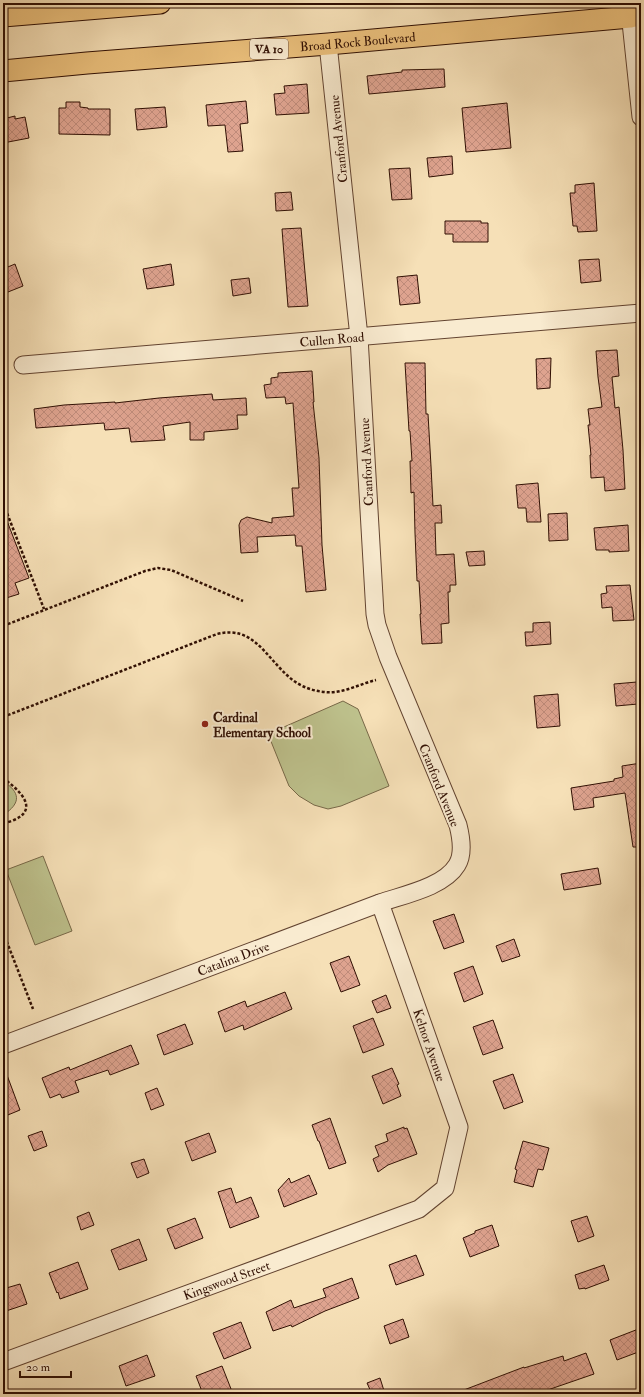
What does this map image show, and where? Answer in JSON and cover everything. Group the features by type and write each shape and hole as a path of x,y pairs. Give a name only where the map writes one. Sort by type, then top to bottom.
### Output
{"main road":[{"path":"3,16 160,3"},
{"name":"Broad Rock Boulevard","path":"3,71 95,62 328,44 633,11"}],"street":[{"path":"633,11 641,117"},
{"name":"Cranford Avenue","path":"328,44 359,337 373,587 377,625 388,657 458,825 461,838 461,850 458,864"},
{"name":"Cullen Road","path":"23,365 641,313"},
{"name":"Catalina Drive","path":"3,1045 380,903 428,887 440,880 458,864"},
{"name":"Kelnor Avenue","path":"380,903 459,1127 446,1188"},
{"name":"Kingswood Street","path":"3,1362 419,1209 446,1188"}],"path":[{"path":"3,515 7,513 44,609"},
{"path":"3,626 145,571 158,568 171,570 244,601"},
{"path":"3,717 217,634 229,632 240,633 252,639 289,677 306,688 327,693 338,692 376,680"},
{"path":"3,778 24,796 26,808 22,815 3,824"},
{"path":"3,932 33,1009"}],"green space":[{"path":"343,701 358,709 389,786 341,806 328,809 314,805 299,796 289,786 268,734"},
{"path":"3,781 13,789 16,802 9,811 3,815"},
{"path":"43,856 72,931 35,945 6,870"}],"building":[{"path":"444,69 445,87 369,94 367,76 402,72 402,70"},
{"path":"307,84 309,113 276,115 274,94 285,93 284,86"},
{"path":"246,101 248,123 240,124 243,151 228,152 225,125 208,126 206,105"},
{"path":"66,102 80,102 80,107 88,109 110,109 110,135 59,134 59,108 66,108"},
{"path":"507,103 511,148 466,152 462,108"},
{"path":"165,107 167,127 137,130 135,109"},
{"path":"15,116 15,119 25,117 29,138 3,143 3,119"},
{"path":"452,156 453,174 429,177 427,158"},
{"path":"410,168 412,199 392,200 389,169"},
{"path":"594,183 597,231 578,232 577,226 573,226 570,193 575,193 575,185"},
{"path":"291,192 293,210 276,211 275,193"},
{"path":"445,221 481,221 481,223 488,223 488,242 453,242 453,234 445,234"},
{"path":"301,228 308,306 288,307 282,229"},
{"path":"599,259 601,281 581,283 579,260"},
{"path":"15,264 23,286 3,294 3,269"},
{"path":"171,264 174,285 147,289 143,269"},
{"path":"417,275 420,303 400,305 397,277"},
{"path":"249,278 251,293 233,296 231,280"},
{"path":"617,350 619,376 612,377 615,408 619,407 625,489 605,491 604,477 591,478 591,455 588,425 590,425 588,409 602,407 596,351"},
{"path":"551,358 550,388 537,389 536,359"},
{"path":"405,363 425,363 426,414 428,414 433,506 441,505 442,523 435,523 436,555 454,554 456,585 450,585 450,592 448,592 449,623 441,624 442,643 422,644 419,581 417,581 414,492 411,493 410,461 412,461"},
{"path":"312,371 313,402 319,458 322,545 326,590 306,592 302,546 296,546 295,535 257,537 258,552 241,553 239,525 241,520 247,517 272,523 272,518 294,516 292,488 299,488 293,403 286,404 285,397 266,398 264,385 271,384 271,378 278,377 278,373"},
{"path":"212,394 213,400 246,398 247,415 237,415 238,429 204,432 204,440 190,440 190,422 163,426 165,440 131,442 129,428 105,430 104,423 36,428 34,409 64,405 115,403"},
{"path":"538,483 541,522 527,522 526,508 518,508 516,485"},
{"path":"3,513 29,578 15,583 19,594 3,599"},
{"path":"567,513 568,540 549,541 548,514"},
{"path":"628,525 629,551 609,552 609,550 596,550 594,528"},
{"path":"484,551 485,565 469,566 466,552"},
{"path":"630,585 634,620 613,621 612,607 602,608 601,594 607,593 606,586"},
{"path":"550,622 551,644 526,646 525,632 533,632 533,623"},
{"path":"637,682 638,704 616,706 614,684"},
{"path":"558,694 560,726 537,728 534,696"},
{"path":"641,763 641,847 633,847 625,793 593,798 594,807 574,810 571,788 614,781 614,779 623,777 622,766"},
{"path":"598,868 601,884 564,890 561,874"},
{"path":"454,914 464,942 444,949 433,921"},
{"path":"514,939 520,956 502,962 496,946"},
{"path":"349,956 360,985 341,992 330,963"},
{"path":"473,966 483,994 464,1002 454,973"},
{"path":"285,992 292,1009 244,1030 243,1025 225,1032 218,1012 245,1001 247,1007"},
{"path":"386,995 391,1008 377,1013 372,1001"},
{"path":"373,1018 384,1045 363,1053 353,1026"},
{"path":"493,1020 503,1048 483,1055 473,1027"},
{"path":"185,1024 193,1044 164,1055 157,1035"},
{"path":"131,1045 139,1064 110,1075 108,1070 75,1081 79,1092 62,1098 60,1094 50,1098 42,1078 69,1067 70,1070"},
{"path":"3,1067 20,1110 3,1117"},
{"path":"392,1068 399,1084 397,1085 401,1096 383,1104 372,1076"},
{"path":"513,1074 523,1102 504,1109 493,1081"},
{"path":"157,1088 164,1105 151,1110 145,1093"},
{"path":"330,1118 346,1163 329,1169 312,1125"},
{"path":"404,1127 404,1129 407,1128 417,1154 388,1165 378,1172 373,1159 379,1156 375,1146 388,1141 386,1134"},
{"path":"42,1131 47,1146 34,1151 28,1136"},
{"path":"209,1133 216,1152 192,1161 185,1142"},
{"path":"523,1141 549,1148 543,1170 538,1169 533,1187 514,1182 517,1170 515,1169"},
{"path":"144,1159 149,1173 137,1178 131,1163"},
{"path":"309,1175 317,1194 284,1207 278,1190 289,1178 291,1183"},
{"path":"231,1188 236,1203 251,1197 259,1217 230,1228 218,1192"},
{"path":"89,1212 94,1225 81,1230 77,1217"},
{"path":"587,1216 594,1236 578,1242 571,1221"},
{"path":"195,1218 203,1238 175,1249 167,1229"},
{"path":"492,1225 499,1246 470,1257 463,1238 475,1233 475,1231"},
{"path":"139,1239 147,1260 119,1270 111,1250"},
{"path":"416,1255 424,1275 396,1285 389,1265"},
{"path":"78,1262 88,1289 60,1299 49,1273"},
{"path":"604,1265 609,1280 585,1289 579,1289 575,1275"},
{"path":"352,1278 359,1298 325,1311 292,1327 291,1325 273,1331 266,1312 291,1300 294,1308 326,1297 323,1289"},
{"path":"20,1284 27,1304 3,1312 3,1289"},
{"path":"403,1319 409,1337 390,1344 384,1326"},
{"path":"241,1322 251,1348 224,1359 213,1333"},
{"path":"641,1328 641,1351 617,1360 610,1340"},
{"path":"586,1353 594,1374 536,1394 456,1393 524,1367 563,1356 564,1361"},
{"path":"147,1355 155,1376 126,1386 119,1366"},
{"path":"222,1366 233,1394 203,1394 196,1376"},
{"path":"380,1378 385,1394 372,1394 367,1383"}],"place":[{"name":"Cardinal Elementary School","path":"205,724"}]}
